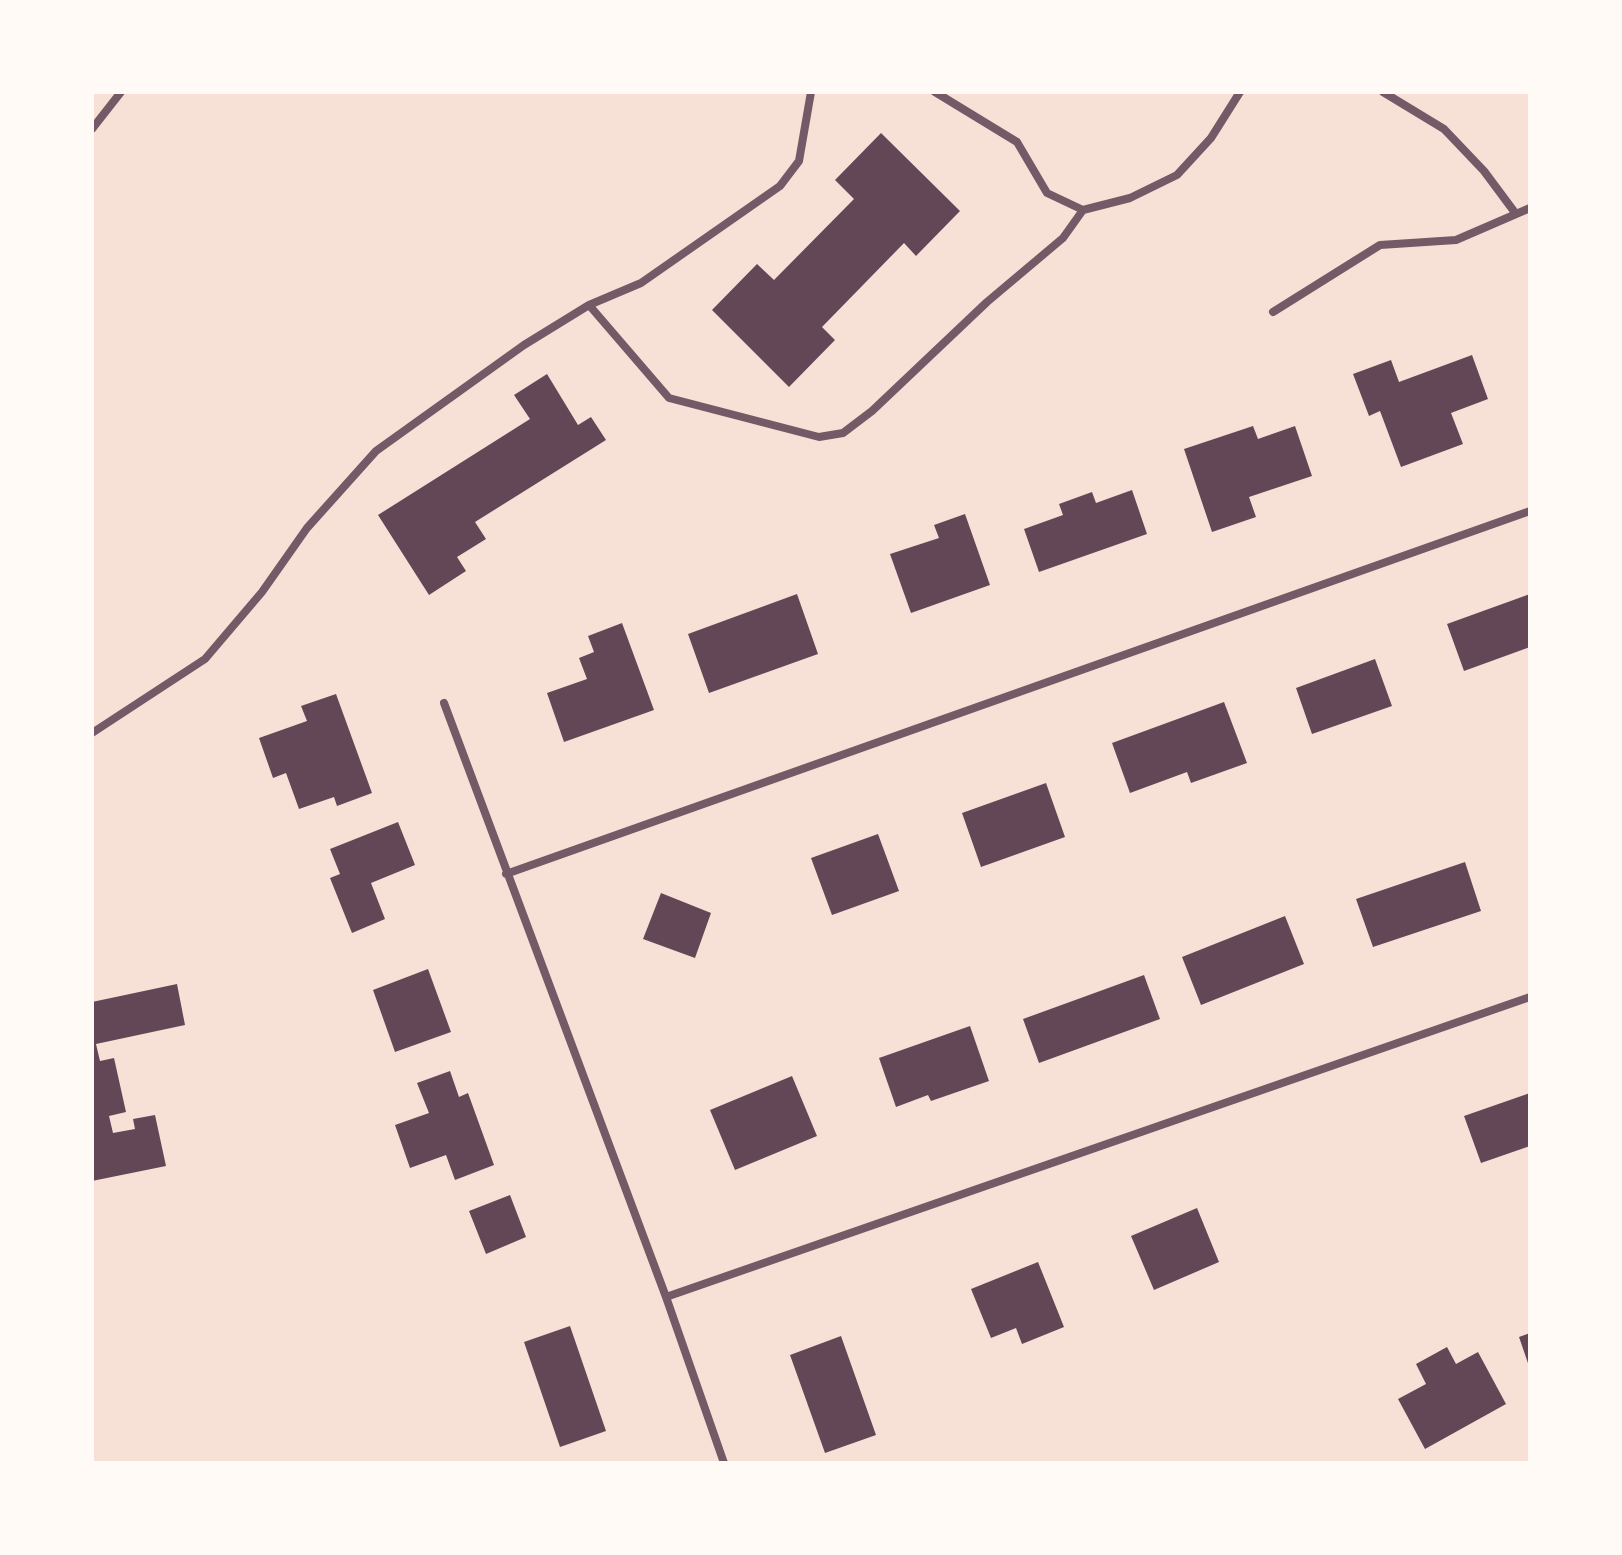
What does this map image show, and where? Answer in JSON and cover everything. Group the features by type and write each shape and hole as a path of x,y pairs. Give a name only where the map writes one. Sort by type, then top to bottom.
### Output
{"street":[{"path":"92,129 121,92"},
{"path":"92,733 205,659 262,592 307,528 376,451 524,345 589,305 641,283 780,186 799,161 811,92"},
{"path":"935,92 1017,142 1047,193 1083,210 1130,198 1177,175 1211,138 1240,92"},
{"path":"1383,92 1444,129 1484,171 1516,214"},
{"path":"1273,312 1380,245 1456,240 1530,208"},
{"path":"589,305 669,398 819,437 843,433 872,411 987,302 1063,238 1083,210"},
{"path":"506,874 1530,511"},
{"path":"444,703 666,1297 724,1463"},
{"path":"666,1297 1530,997"}],"building":[{"path":"881,133 960,211 916,256 904,243 822,327 835,340 789,387 712,310 757,264 774,280 854,199 835,180"},
{"path":"1472,355 1488,399 1451,413 1463,444 1401,467 1380,411 1369,416 1353,374 1391,360 1399,382"},
{"path":"547,374 578,425 591,417 606,440 475,522 486,539 457,557 466,571 429,595 378,515 530,419 514,395"},
{"path":"1253,426 1258,439 1295,426 1312,476 1249,497 1256,517 1212,532 1184,449"},
{"path":"1132,490 1147,534 1039,572 1024,529 1063,515 1059,504 1092,492 1096,503"},
{"path":"965,514 990,585 911,613 890,554 939,538 934,525"},
{"path":"797,594 818,654 709,693 688,634"},
{"path":"1530,594 1530,647 1464,671 1447,624"},
{"path":"622,623 654,710 564,742 547,693 587,679 579,658 594,652 588,636"},
{"path":"1375,659 1392,706 1312,734 1296,688"},
{"path":"336,694 372,793 337,806 334,797 299,809 286,773 273,778 259,738 307,721 301,706"},
{"path":"1224,702 1247,763 1191,783 1187,772 1130,793 1112,743"},
{"path":"1046,783 1065,837 981,867 962,813"},
{"path":"398,822 415,865 371,883 385,919 352,933 330,878 340,874 330,849"},
{"path":"878,834 899,891 832,915 811,858"},
{"path":"1465,862 1481,911 1373,947 1356,899"},
{"path":"661,893 711,913 695,958 643,939"},
{"path":"1285,916 1304,964 1201,1005 1182,957"},
{"path":"428,969 451,1032 395,1052 373,990"},
{"path":"1144,975 1160,1019 1039,1063 1023,1019"},
{"path":"177,984 185,1025 96,1044 100,1061 114,1058 126,1112 109,1116 113,1133 135,1129 133,1119 155,1115 166,1166 92,1181 92,1002"},
{"path":"970,1026 989,1081 931,1101 928,1095 896,1107 879,1058"},
{"path":"450,1071 459,1097 468,1093 494,1165 455,1180 446,1155 410,1168 395,1125 429,1113 417,1083"},
{"path":"792,1076 817,1136 735,1170 710,1110"},
{"path":"1530,1093 1530,1146 1481,1163 1464,1116"},
{"path":"510,1195 526,1237 486,1254 469,1211"},
{"path":"1197,1208 1219,1262 1154,1290 1131,1236"},
{"path":"1038,1262 1064,1327 1022,1344 1016,1328 991,1338 971,1289"},
{"path":"570,1326 606,1431 560,1447 524,1342"},
{"path":"1530,1333 1530,1369 1519,1337"},
{"path":"841,1336 876,1435 825,1453 790,1355"},
{"path":"1447,1347 1456,1364 1478,1352 1506,1404 1425,1449 1398,1399 1426,1384 1416,1364"}]}
